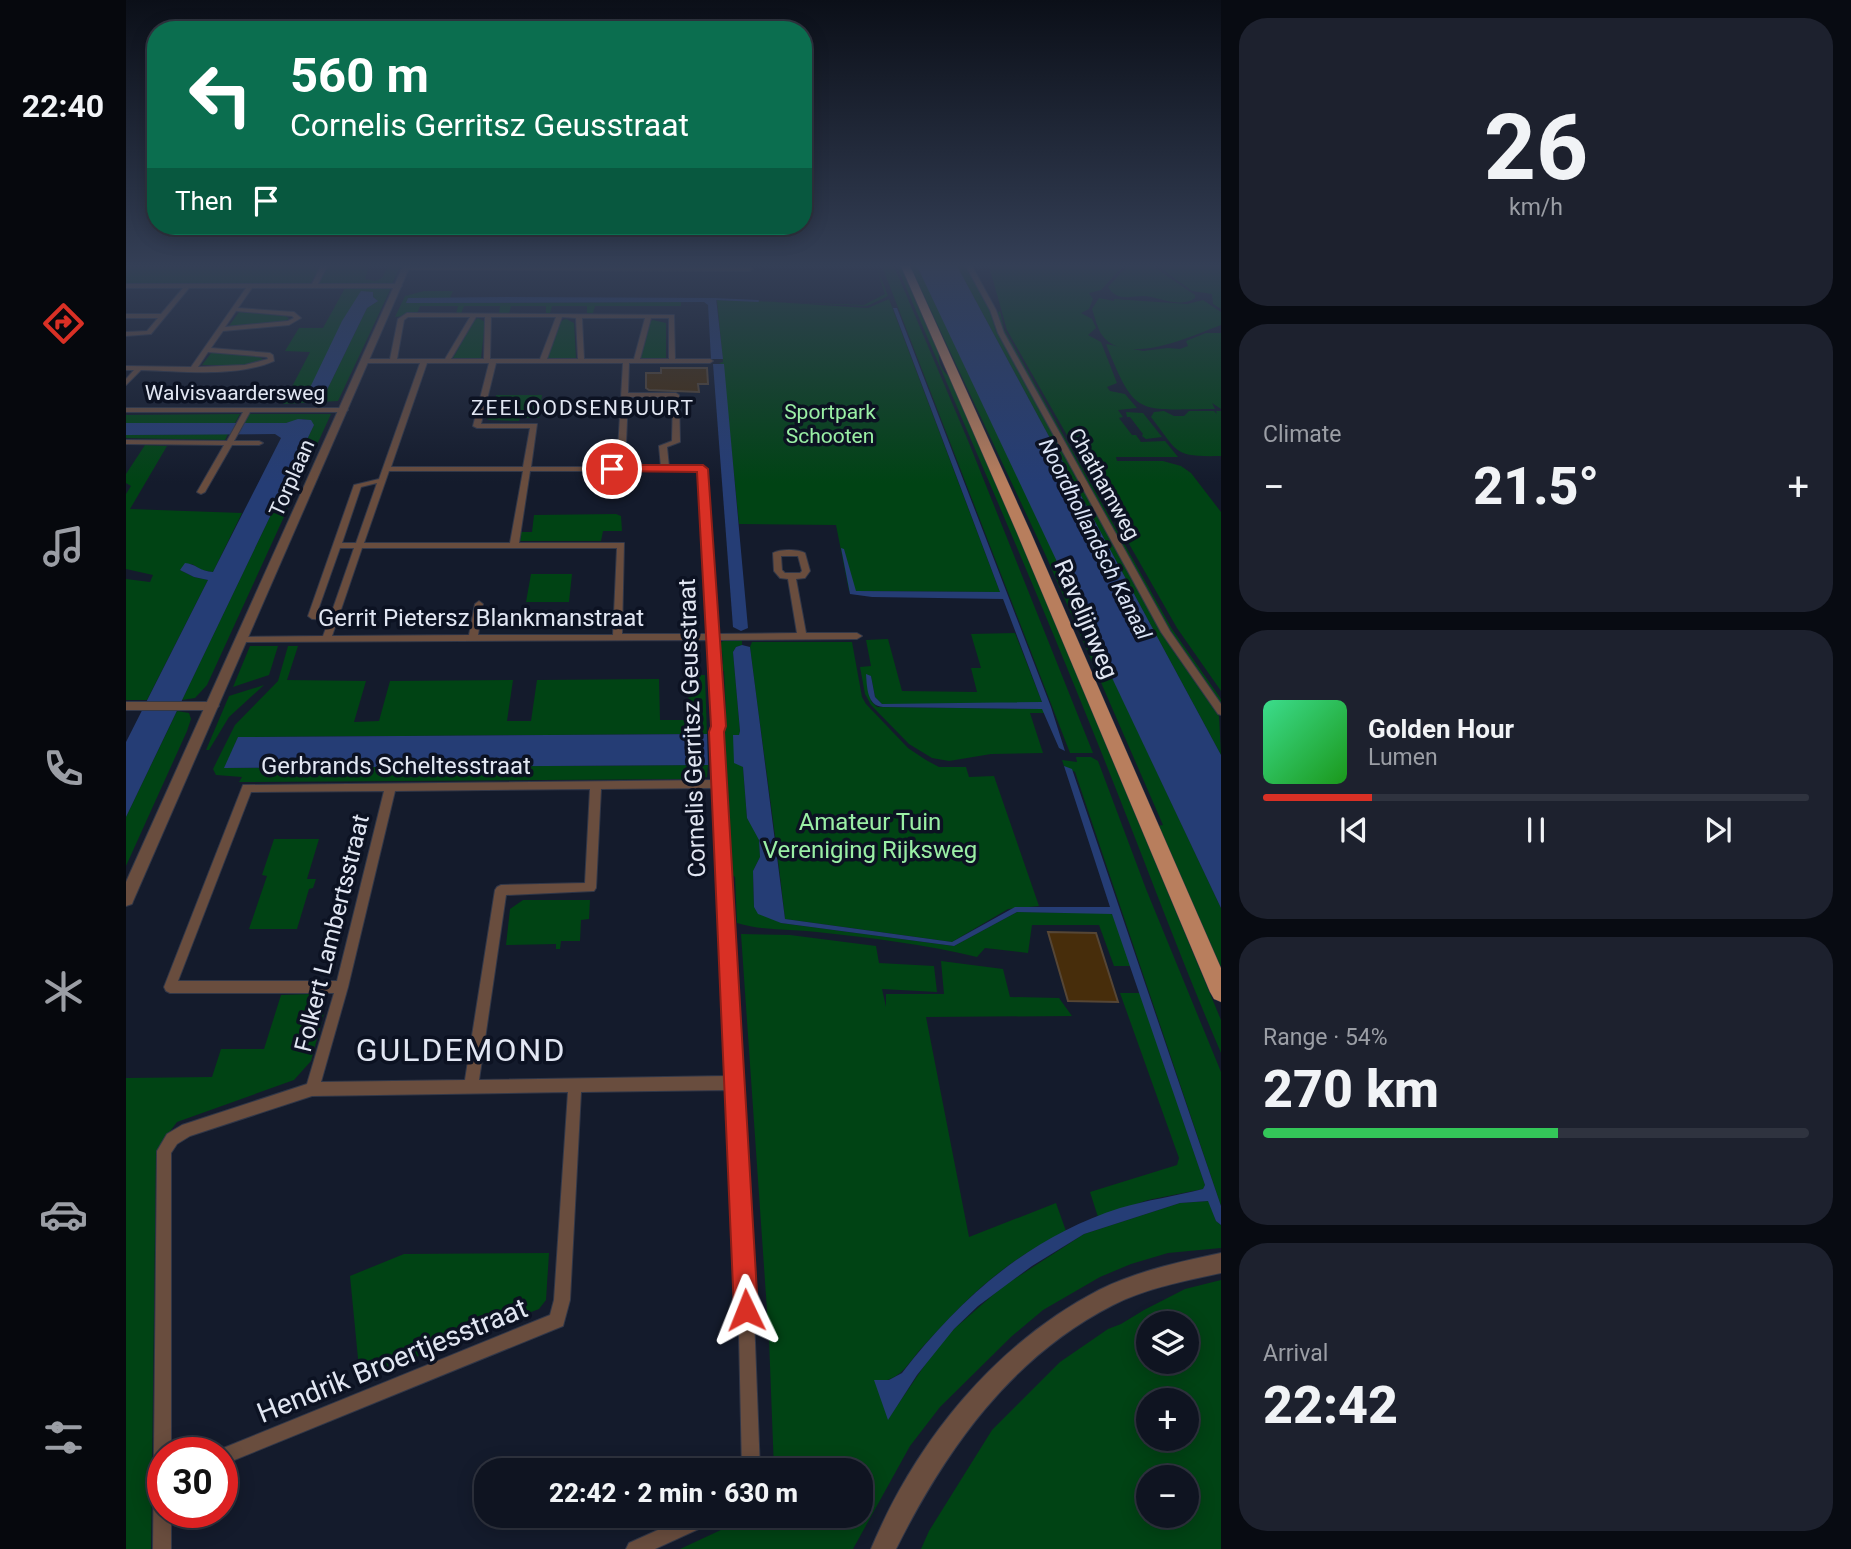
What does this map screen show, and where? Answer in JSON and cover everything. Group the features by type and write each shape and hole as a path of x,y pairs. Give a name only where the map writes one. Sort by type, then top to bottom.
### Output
{"main road":[{"name":"Ravelijnweg","path":"937,338 1221,992"}],"street":[{"path":"194,368 214,338"},
{"name":"Torplaan","path":"126,899 377,338"},
{"path":"393,361 399,338"},
{"path":"447,361 460,338"},
{"path":"489,338 490,361 477,426 534,426 514,546"},
{"path":"543,361 551,338"},
{"path":"580,338 581,361"},
{"path":"637,360 642,338"},
{"path":"672,338 672,361"},
{"name":"Chathamweg","path":"1003,338 1166,632 1221,711"},
{"path":"126,368 257,366 272,360 270,355 206,350"},
{"path":"621,469 626,360"},
{"path":"367,361 710,361"},
{"path":"326,640 424,361"},
{"path":"126,383 139,368"},
{"path":"625,395 676,395 676,442 663,446 666,469"},
{"name":"Walvisvaardersweg","path":"126,410 345,410"},
{"path":"201,492 248,410"},
{"path":"126,442 259,443"},
{"name":"Cornelis Gerritsz Geusstraat","path":"386,469 703,469 715,638 719,784 749,1371 751,1458"},
{"path":"334,617 312,617 358,485 383,480"},
{"path":"337,546 621,545 617,638"},
{"path":"792,578 802,637"},
{"path":"473,639 479,604"},
{"name":"Gerrit Pietersz Blankmanstraat","path":"243,640 857,636"},
{"path":"126,706 214,706"},
{"name":"Gerbrands Scheltesstraat","path":"342,987 170,987 247,788 719,784"},
{"path":"471,1085 500,890 590,888 596,786"},
{"name":"Folkert Lambertsstraat","path":"312,1089 342,987 390,788"},
{"path":"163,1437 164,1151 172,1139 187,1130 312,1089 735,1083"},
{"name":"Hendrik Broertjesstraat","path":"238,1450 557,1320 562,1300 575,1085"},
{"path":"883,1549 926,1465 984,1390 1018,1356 1048,1331 1085,1307 1152,1279 1221,1263"},
{"path":"162,1528 162,1549"},
{"path":"635,1549 681,1528"}],"green space":[{"path":"293,338 344,338 305,398 313,400 325,394 352,338 367,338 338,401 283,404 310,352 285,351"},
{"path":"464,338 483,338 481,358 453,358"},
{"path":"554,338 575,338 576,358 547,358"},
{"path":"645,338 666,338 666,358 640,358"},
{"name":"Sportpark Schooten","path":"721,338 904,338 1000,592 849,591 836,525 739,524 723,365 719,363 723,362"},
{"path":"910,338 925,338 1093,753 1070,753"},
{"path":"928,338 932,338 941,366 949,376 1027,553 1221,1020 1221,1053 1070,675"},
{"path":"944,338 953,338 1221,908 1221,968 1157,826 1163,825 1046,556"},
{"path":"996,338 1000,338 1162,634 1219,716 1221,755"},
{"path":"1007,338 1172,629 1221,699 1221,704 1185,655"},
{"path":"1012,338 1094,338 1101,342 1117,383 1107,387 1110,391 1125,394 1137,408 1118,410 1123,417 1119,418 1141,442 1165,441 1178,457 1116,457 1117,461 1163,461 1181,466 1191,473 1221,512 1221,691 1177,628"},
{"path":"1106,338 1184,338 1143,349 1127,349"},
{"path":"1193,338 1221,338 1221,409 1212,403 1215,409 1170,409 1143,405 1133,398 1125,386 1106,344 1143,351 1180,349 1188,346 1186,341"},
{"path":"212,352 263,359 255,365 202,365"},
{"path":"496,395 542,395 539,418 520,418 519,421 489,420 486,418 489,407 494,407"},
{"path":"1164,411 1174,416 1184,416 1189,411 1214,411 1217,414 1216,411 1221,411 1221,456 1185,454 1178,450 1151,417 1154,412"},
{"path":"1126,412 1143,413 1162,437 1146,439 1130,417 1127,417"},
{"path":"240,414 235,423 126,423 126,415"},
{"path":"249,414 331,414 207,685 195,698 182,700 314,425 304,419 286,423 244,423"},
{"path":"228,434 225,440 126,438 126,435"},
{"path":"145,445 167,446 130,509 242,513 213,572 201,570 192,564 180,570 208,580 147,700 126,700 126,579 150,582 153,575 126,569 126,494 131,486 126,483 126,474"},
{"path":"534,515 621,516 622,531 603,531 601,541 520,541 521,532 532,532"},
{"path":"531,574 572,574 569,602 526,602"},
{"path":"1015,633 1042,702 1040,704 882,704 875,697 871,676 871,701 877,707 1042,709 1045,713 1030,713 1043,753 991,754 949,761 932,758 909,744 871,705 865,694 860,667 871,666 866,640 888,639 902,691 977,692 971,668 981,668 971,634"},
{"path":"742,639 742,645 736,647 733,652 740,731 739,735 733,735 738,763 743,767 747,818 759,836 760,857 753,871 754,907 781,923 954,946 1017,912 1109,913 1113,915 1131,966 1114,966 1099,925 1032,925 1028,953 985,948 977,957 897,942 766,929 737,923 735,877 729,873 729,825 726,824 721,730 722,716 726,713 724,671 719,671 719,664 723,664 722,651 718,649 718,644 725,640"},
{"name":"Amateur Tuin Vereniging Rijksweg","path":"752,642 852,642 862,697 908,748 939,767 966,767 969,777 994,776 1039,906 1008,909 952,942 785,919 750,647"},
{"path":"250,646 278,646 269,675 233,687"},
{"path":"288,646 298,646 287,680 366,681 354,722 379,721 390,681 513,680 507,721 531,721 537,680 659,679 660,720 689,720 688,675 705,675 707,734 238,737 225,768 708,765 707,777 239,782 242,777 216,775 213,769 235,725 278,681"},
{"path":"264,685 229,717 209,750 206,750 229,696"},
{"path":"177,711 189,713 191,719 126,866 126,817"},
{"path":"1076,757 1091,757 1098,761 1146,889 1221,1072 1221,1206 1075,772 1064,766 1062,760 1077,762"},
{"path":"274,839 319,839 307,879 316,879 313,888 309,889 297,929 249,929 267,876 262,875"},
{"path":"523,900 590,900 589,919 581,920 580,941 561,941 560,949 556,949 556,944 506,945 510,909"},
{"path":"741,934 790,935 876,946 879,963 934,966 937,992 882,989 886,1007 886,994 944,994 941,961 1003,969 1010,997 1059,998 1072,1016 926,1017 969,1237 1056,1203 1066,1231 1003,1269 953,1314 903,1370 882,1381 888,1419 935,1350 954,1329 1002,1287 1084,1234 1180,1203 1209,1201 1216,1221 1221,1225 1221,1248 1168,1253 1131,1264 1100,1277 1043,1310 1012,1336 940,1407 910,1446 873,1513 873,1458 774,1458 769,1339"},
{"path":"1120,993 1140,993 1205,1185 1203,1189 1148,1200 1098,1217 1090,1192 1177,1165 1179,1158"},
{"path":"311,994 321,1002 324,1013 311,1061 294,1080 177,1122 156,1153 152,1437 147,1437 147,1528 151,1528 151,1549 126,1549 126,1078 212,1077 221,1049 264,1049 281,995"},
{"path":"549,1253 546,1300 539,1309 360,1379 350,1276 404,1254"},
{"path":"1221,1280 1221,1549 921,1549 929,1531 992,1430 1060,1362 1108,1329 1136,1315 1136,1374 1199,1374 1199,1311 1144,1310 1185,1289"},
{"path":"725,1528 865,1528 853,1549 680,1549"}],"water":[{"path":"334,338 352,338 325,394 314,400 305,398"},
{"path":"710,338 721,338 723,359 711,359"},
{"path":"904,338 909,338 1051,707 1065,751 1059,748 1042,709 883,707 874,703 869,695 866,674 871,676 875,697 882,704 1042,702 1003,599 872,597 850,594 841,548 844,549 856,591 1000,592"},
{"name":"Noordhollandsch Kanaal","path":"951,338 996,338 1221,755 1221,908"},
{"path":"713,364 724,364 748,628 741,631 733,627"},
{"path":"298,419 311,420 314,425 126,817 126,742 208,580 180,570 185,563 213,572 281,438 275,434 126,435 126,423 286,423"},
{"path":"736,647 750,647 785,919 952,942 1015,907 1110,907 1064,766 1072,769 1221,1206 1221,1225 1216,1221 1208,1201 1180,1203 1084,1234 1032,1266 978,1306 954,1329 917,1375 888,1420 874,1380 889,1380 902,1373 972,1295 999,1273 1026,1253 1087,1220 1130,1205 1203,1189 1205,1185 1112,914 1017,912 954,946 781,923 758,914 754,907 753,871 760,857 759,840 747,818 743,767 734,763 733,735 739,735 740,731 733,652"},
{"path":"707,734 708,765 224,768 238,737"}],"building":[{"path":"661,368 707,368 708,384 698,384 699,392 649,390 646,388 646,373 661,373"},
{"path":"1048,932 1096,933 1118,1002 1068,1001"}],"district":[{"name":"ZEELOODSENBUURT","path":"583,408"},
{"name":"GULDEMOND","path":"461,1050"}],"route":[{"path":"612,469 703,469 715,638 719,726 716,732 746,1310"}]}
